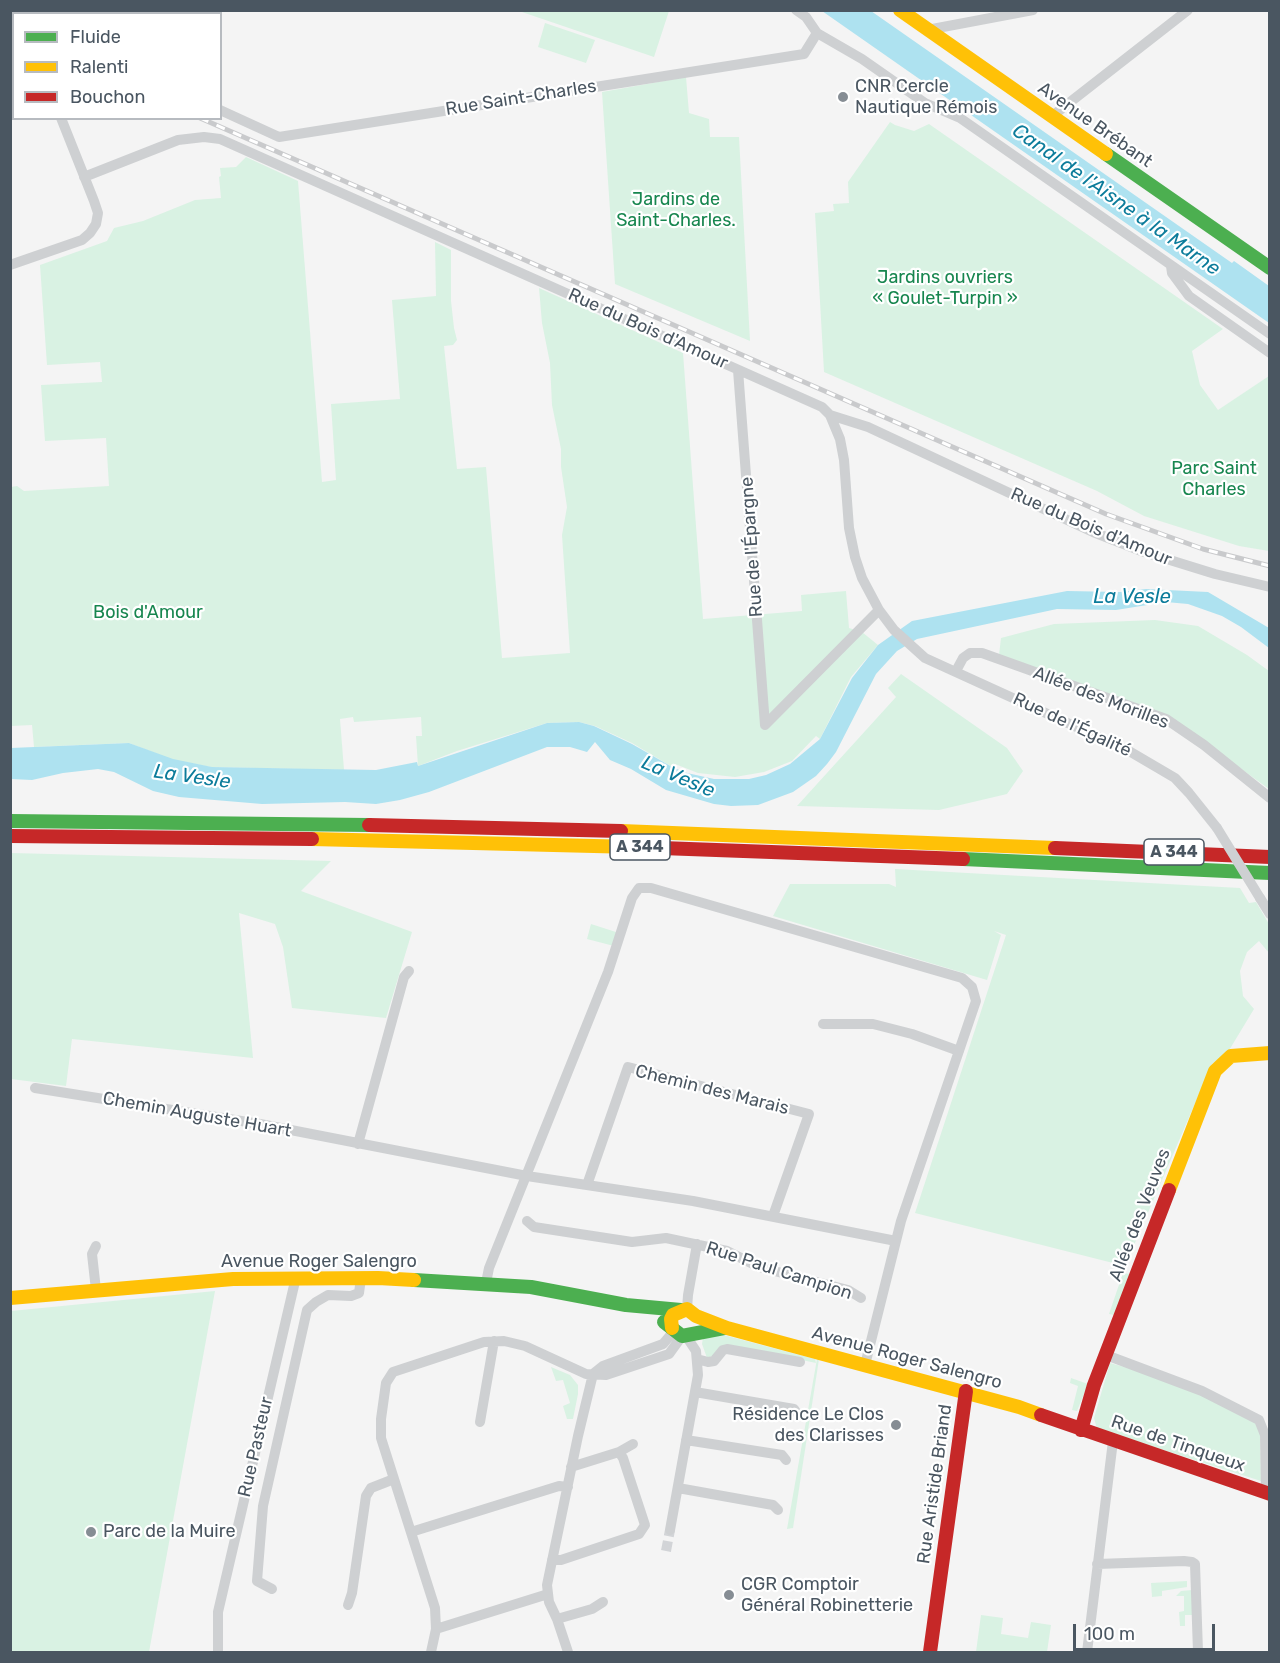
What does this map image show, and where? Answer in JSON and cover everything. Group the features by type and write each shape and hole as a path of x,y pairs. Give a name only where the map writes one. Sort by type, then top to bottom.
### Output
{"main road":[{"name":"Avenue Brébant","path":"900,10 1269,268"},
{"name":"A 344","path":"10,820 304,823 693,833 1269,857"},
{"name":"A 344","path":"10,836 304,839 687,848 901,855 1269,873"},
{"name":"Allée des Veuves","path":"1078,1429 1215,1071 1231,1056 1269,1053"},
{"name":"Avenue Roger Salengro","path":"10,1298 233,1279 296,1277 486,1283 578,1294 626,1305 688,1312 727,1328 866,1365 965,1398 1019,1407 1078,1429"},
{"name":"Avenue Roger Salengro","path":"626,1305 657,1317 682,1333 727,1328"},
{"path":"688,1312 698,1325 682,1333 671,1319 673,1315 688,1312"},
{"name":"Rue Aristide Briand","path":"930,1653 965,1398"},
{"name":"Rue de Tinqueux","path":"1078,1429 1268,1493"}],"street":[{"path":"796,10 822,33 845,46 925,103 960,118 1269,334"},
{"path":"927,30 1033,10"},
{"path":"1051,117 1188,10"},
{"name":"Rue Saint-Charles","path":"222,111 279,137 804,54 822,33"},
{"path":"10,265 75,243 90,233 96,224 98,213 62,120"},
{"name":"Rue du Bois d'Amour","path":"84,177 178,140 204,137 220,139 814,402 830,415 868,427 1093,532 1144,552 1269,588"},
{"path":"1171,266 1172,273 1189,296 1269,353"},
{"name":"Rue de l'Épargne","path":"738,370 765,725 879,610"},
{"path":"830,415 842,450 851,545 862,578 879,610"},
{"name":"Rue de l'Égalité","path":"879,610 894,630 924,658 1129,752 1175,778 1216,828 1269,914"},
{"name":"Allée des Morilles","path":"956,671 963,658 970,653 982,653 1166,719 1204,745 1269,798"},
{"path":"486,1283 489,1268 608,972 632,898 639,888 651,888 962,978 972,987 976,1001 924,1149 896,1241 866,1365"},
{"path":"358,1144 404,977 409,971"},
{"path":"823,1024 873,1024 912,1034 959,1051"},
{"name":"Chemin des Marais","path":"587,1185 628,1067 809,1114 773,1216"},
{"name":"Chemin Auguste Huart","path":"35,1088 260,1124 527,1176"},
{"path":"527,1176 693,1201 896,1241"},
{"name":"Rue Paul Campion","path":"527,1221 534,1227 632,1242 666,1238 727,1251 759,1266 848,1290 861,1298"},
{"name":"Rue Paul Campion","path":"688,1312 687,1295 697,1245"},
{"path":"96,1246 92,1254 96,1290"},
{"name":"Rue Pasteur","path":"218,1653 218,1612 296,1277"},
{"path":"272,1589 257,1581 263,1506 307,1310 328,1295 351,1296 359,1293 361,1278"},
{"path":"568,1653 549,1602 547,1585 593,1374 603,1366 663,1344 682,1333 696,1351 698,1375 670,1530"},
{"path":"431,1653 436,1629 435,1608 381,1438 386,1383 393,1372 484,1342 494,1341 525,1346 586,1374 593,1374"},
{"path":"480,1422 494,1341"},
{"path":"697,1359 714,1361 723,1350 727,1349 800,1362"},
{"path":"1106,1355 1211,1395 1259,1420 1265,1435 1268,1493"},
{"path":"695,1392 794,1408 796,1412"},
{"path":"686,1440 783,1455 786,1460"},
{"path":"1087,1653 1113,1441"},
{"path":"571,1467 619,1452 633,1444"},
{"path":"552,1560 561,1560 639,1534 645,1525 619,1452"},
{"path":"348,1605 366,1496 371,1488 394,1479"},
{"path":"411,1532 559,1486 567,1487"},
{"path":"678,1488 773,1505 778,1510"},
{"path":"1097,1564 1184,1560 1195,1564 1198,1653"},
{"path":"436,1629 548,1594"},
{"path":"557,1619 592,1609 603,1602"}],"green space":[{"path":"519,11 669,11 654,57"},
{"path":"545,23 595,40 586,63 538,47"},
{"name":"Jardins de Saint-Charles.","path":"686,77 689,113 709,119 710,137 739,137 750,341 615,284 602,92"},
{"name":"Jardins ouvriers « Goulet-Turpin »","path":"890,122 914,131 929,124 1223,329 1192,351 1200,385 1218,410 1269,376 1269,551 1239,546 1144,516 1097,491 824,372 815,213 834,211 833,204 849,203 848,182"},
{"name":"Bois d'Amour","path":"246,157 298,181 322,482 336,480 331,404 400,399 392,300 436,296 435,242 451,250 451,301 457,340 453,345 444,346 457,469 486,467 502,658 570,653 562,535 567,507 561,467 561,449 552,405 550,363 542,323 539,288 683,353 703,619 802,611 801,595 846,591 849,628 862,632 878,645 851,677 820,739 816,736 792,761 764,772 735,777 698,773 675,764 674,768 632,743 595,726 579,722 547,723 457,751 418,766 416,736 422,736 421,717 354,722 353,717 340,719 344,770 211,767 173,760 129,743 34,747 32,725 11,726 11,487 17,486 24,491 109,486 106,438 45,441 41,385 102,382 100,362 47,365 40,265 107,241 114,228 143,221 195,200 221,198 220,168 236,167"},
{"path":"1155,620 1198,626 1269,671 1269,789 1172,719 999,655 1001,638 1054,624"},
{"path":"901,674 1007,748 1023,771 1007,794 939,810 797,806 896,697 888,688"},
{"path":"11,853 331,861 301,891 412,932 386,1018 292,1008 283,947 275,924 239,913 253,1058 72,1039 66,1086 11,1079"},
{"path":"895,869 1240,888 1249,903 1256,902 1269,924 1269,953 1259,941 1247,952 1240,971 1243,996 1254,1009 1228,1052 1212,1064 1125,1266 915,1213 1006,935 994,931 1001,935 987,980 773,916 790,884 889,884 896,887"},
{"path":"591,924 619,933 614,946 587,939"},
{"path":"1123,1273 1130,1274 1114,1315 1109,1314"},
{"name":"Parc de la Muire","path":"215,1291 149,1652 11,1652 11,1311"},
{"path":"716,1333 815,1359 816,1363 731,1345 707,1358 702,1344 703,1338"},
{"path":"817,1359 819,1359 793,1528 787,1529"},
{"path":"1110,1363 1167,1379 1255,1421 1260,1427 1261,1481 1097,1429 1094,1418"},
{"path":"551,1367 570,1375 578,1385 573,1419 567,1419 563,1406 570,1403 563,1380 556,1381"},
{"path":"1071,1378 1088,1384 1077,1411 1072,1410 1078,1386 1070,1383"},
{"path":"1187,1581 1187,1587 1162,1591 1162,1596 1152,1597 1151,1583"},
{"path":"1192,1590 1193,1615 1185,1615 1185,1626 1180,1626 1179,1612 1184,1611 1184,1596 1176,1596 1181,1591"},
{"path":"981,1615 1003,1618 1001,1634 1028,1638 1031,1622 1051,1625 1047,1652 976,1652"}],"water":[{"name":"Canal de l'Aisne à la Marne","path":"822,11 871,11 1232,263 1234,261 1269,286 1269,323"},
{"name":"La Vesle","path":"1146,589 1208,592 1269,628 1269,648 1222,616 1188,604 1166,602 1116,610 1057,609 917,639 897,651 876,674 836,752 816,776 793,792 758,805 714,804 666,790 631,769 610,760 595,742 587,752 570,747 547,747 429,792 376,804 345,802 262,804 179,797 153,791 114,772 98,769 63,773 32,780 11,779 11,748 129,743 173,759 212,767 376,770 417,762 418,766 547,723 579,722 594,726 687,773 714,779 749,779 766,775 790,764 820,739 852,678 878,645 912,621 1067,591 1120,592"}],"tunnel":[{"path":"666,1551 670,1530"}],"railway":[{"path":"205,120 1106,514 1203,549 1270,566"}],"traffic: fast":[{"path":"1106,154 1270,268"},
{"path":"10,821 369,825"},
{"path":"963,859 1270,873"},
{"path":"414,1280 531,1287 626,1305 681,1310"},
{"path":"664,1322 682,1336 724,1328"}],"traffic: slow":[{"path":"900,10 1106,154"},
{"path":"621,831 1055,848"},
{"path":"312,839 634,847"},
{"path":"1169,1190 1215,1071 1231,1056 1270,1053"},
{"path":"10,1298 233,1279 378,1278 414,1280"},
{"path":"672,1328 673,1315 687,1309 696,1316 727,1328 1019,1407 1041,1415"}],"traffic: jam":[{"path":"369,825 621,831"},
{"path":"10,836 312,839"},
{"path":"634,847 963,859"},
{"path":"1055,848 1270,857"},
{"path":"1081,1430 1094,1385 1169,1190"},
{"path":"930,1652 966,1391"},
{"path":"1041,1415 1270,1494"}],"place":[{"name":"CNR Cercle Nautique Rémois","path":"843,97"},
{"name":"Résidence Le Clos des Clarisses","path":"896,1425"},
{"name":"Parc de la Muire","path":"91,1532"},
{"name":"CGR Comptoir Général Robinetterie","path":"729,1595"}],"park label":[{"name":"Parc Saint Charles","path":"1214,479"}]}
